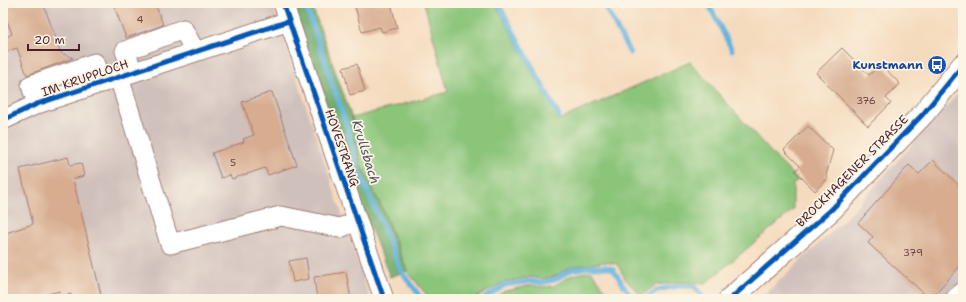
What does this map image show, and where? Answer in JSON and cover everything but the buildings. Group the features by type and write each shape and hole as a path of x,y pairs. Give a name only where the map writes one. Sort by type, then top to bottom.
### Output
{"main road":[{"name":"BROCKHAGENER STRASSE","path":"731,299 832,209 923,114 963,65"}],"street":[{"name":"HOVESTRANG","path":"282,3 384,299"},
{"name":"IM KRUPPLOCH","path":"3,120 37,104 289,21"},
{"path":"195,51 183,28 125,51 119,77 170,244 281,216 340,228 357,221"},
{"path":"954,299 963,292"}],"shaded area":[{"path":"3,3 272,3 370,299 3,299"},
{"path":"963,88 963,299 760,299 844,220"}],"green space":[{"path":"291,3 311,3 352,118 361,165 382,208 407,271 390,277 362,207"},
{"path":"424,3 495,3 559,120 690,62 778,160 798,180 793,184 793,210 706,283 678,282 656,285 641,296 626,280 617,264 605,262 571,267 553,277 542,279 532,277 504,282 474,299 430,299 407,271 382,208 361,165 352,118 448,92"},
{"path":"591,271 613,299 492,299 505,291 532,285 540,287 554,286 572,275"}],"waterway":[{"name":"Krullsbach","path":"305,3 347,127 357,168 401,271 422,299"},
{"path":"498,3 559,116"},
{"path":"603,3 630,53"},
{"path":"708,3 732,50"},
{"name":"Krullsbach","path":"483,299 505,285 532,281 541,283 554,280 571,270 589,267 606,267 613,269 632,298 643,299"},
{"name":"Krullsbach","path":"644,299 657,290 678,286 694,286 703,297"}],"cycle path":[{"path":"283,3 384,299"},
{"path":"3,120 37,104 289,21"},
{"path":"730,299 832,209 923,114 963,65"}],"place":[{"name":"Kunstmann","path":"937,65"}]}
